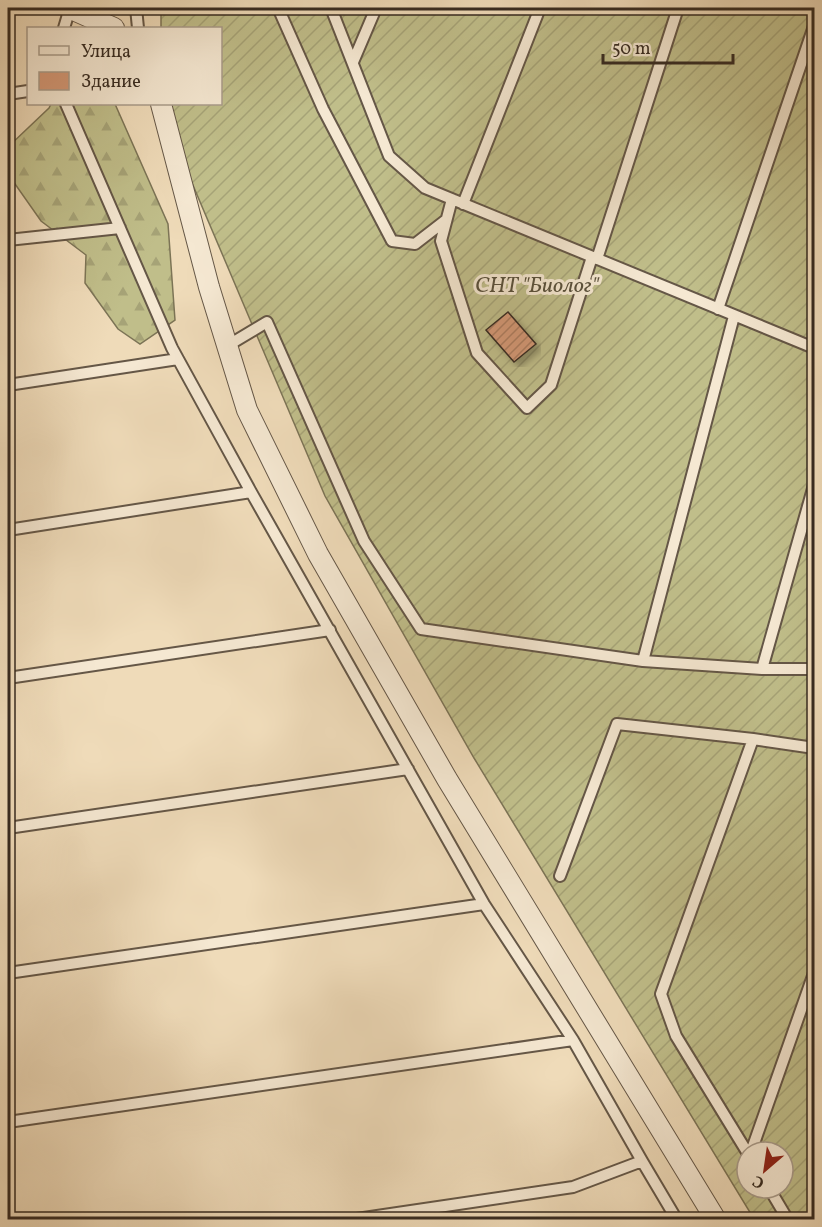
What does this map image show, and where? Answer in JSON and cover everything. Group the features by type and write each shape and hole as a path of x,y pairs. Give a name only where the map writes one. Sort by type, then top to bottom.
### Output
{"street":[{"path":"69,8 112,27"},
{"path":"160,105 209,287 247,410 318,554 447,779 716,1220"}],"lane":[{"path":"64,27 69,8"},
{"path":"136,8 138,27"},
{"path":"332,8 389,156 425,188 814,348"},
{"path":"353,62 376,8"},
{"path":"464,204 540,8"},
{"path":"452,200 441,240 477,353 527,408 551,385 678,8"},
{"path":"279,10 323,109 392,242 415,244 446,220"},
{"path":"718,309 814,26"},
{"path":"8,94 27,91"},
{"path":"66,105 178,359 484,904 573,1040 677,1220"},
{"path":"8,240 120,228"},
{"path":"642,662 735,316"},
{"path":"227,346 267,322 364,541 421,629 642,662 762,669 814,669"},
{"path":"8,385 178,359"},
{"path":"762,669 814,485"},
{"path":"8,530 251,492"},
{"path":"8,678 330,630"},
{"path":"560,876 617,724 814,748"},
{"path":"741,1140 676,1036 661,994 753,739"},
{"path":"8,828 408,769"},
{"path":"8,973 484,904"},
{"path":"753,1140 814,973"},
{"path":"8,1122 573,1040"},
{"path":"350,1220 573,1187 642,1161"},
{"path":"776,1200 788,1220"}],"green space":[{"name":"СНТ \"Биолог\"","path":"161,8 814,8 814,1219 754,1219 742,1200 795,1200 795,1140 735,1140 735,1188 474,758 325,496 164,117 164,105 222,105 222,27 161,27"},
{"path":"50,105 115,105 168,224 175,320 140,344 118,329 85,283 86,255 41,221 8,174 9,146"}],"building":[{"path":"508,312 536,344 514,362 486,330"}]}
